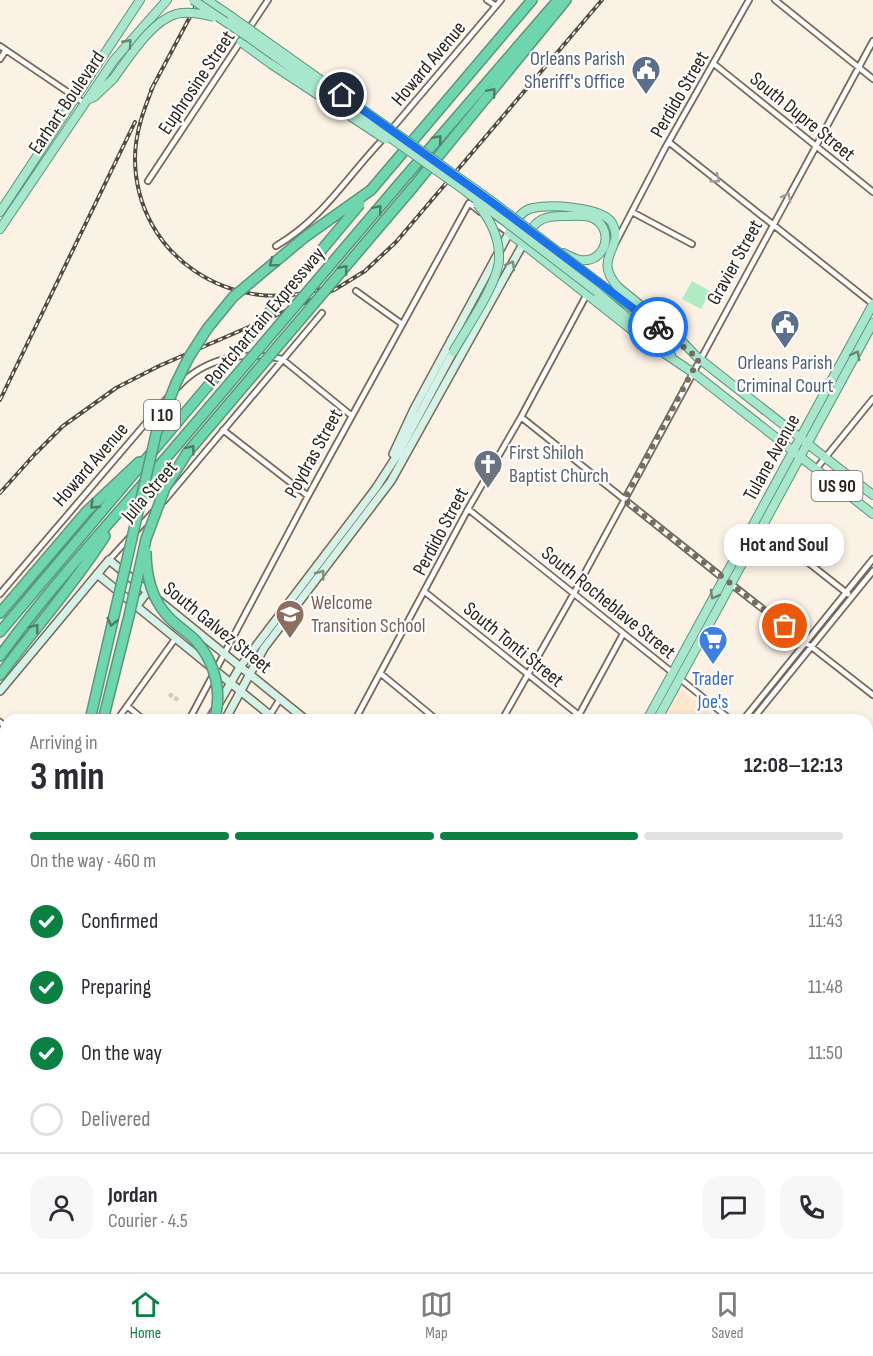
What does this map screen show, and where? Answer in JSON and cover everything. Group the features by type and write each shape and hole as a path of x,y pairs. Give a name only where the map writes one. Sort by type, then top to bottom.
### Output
{"highway":[{"name":"Pontchartrain Expressway","path":"0,632 117,496 532,0"},
{"name":"Pontchartrain Expressway","path":"0,656 30,614 558,0"},
{"name":"I 10","path":"104,714 146,539 165,488 187,453 414,186 566,0"},
{"name":"I 10","path":"91,714 156,434 189,357 207,329 233,297 305,237 371,190"},
{"path":"0,613 87,511 167,436"},
{"path":"0,675 86,567 119,513"},
{"path":"146,539 148,579 153,594 166,615 197,642 206,654 215,674 218,695 215,714"}],"main road":[{"name":"Earhart Boulevard","path":"0,212 140,0"},
{"name":"Earhart Boulevard","path":"0,229 114,60 167,0"},
{"path":"193,0 464,189 699,359 800,437"},
{"path":"207,0 555,248 692,372 800,457"},
{"path":"214,0 232,17"},
{"path":"85,102 94,98 147,35 166,18 187,13 222,20"},
{"path":"241,42 377,134 417,156"},
{"path":"23,178 31,183"},
{"path":"212,714 240,667 376,488 398,454 490,287 499,260 494,230 483,211 464,189"},
{"path":"376,488 414,409 509,233 520,214 535,208 591,210 599,212 612,222 615,232 614,246 607,262 609,274 614,282 672,331 699,359"},
{"path":"228,714 263,650 391,481 536,221 546,216 588,217 602,225 605,231 606,242 596,257 581,260 555,248"},
{"path":"509,233 661,353 692,372"},
{"name":"Tulane Avenue","path":"649,714 873,304"},
{"name":"Tulane Avenue","path":"660,714 873,323"},
{"path":"720,394 729,382"},
{"path":"762,427 769,414"},
{"name":"US 90","path":"800,437 873,495"},
{"name":"US 90","path":"800,457 873,514"},
{"path":"849,495 859,484"},
{"name":"South Galvez Street","path":"109,560 299,714"},
{"name":"Julia Street","path":"0,691 109,560"},
{"name":"South Galvez Street","path":"97,574 268,714"},
{"path":"136,608 148,591"},
{"path":"164,630 176,616"}],"street":[{"name":"Euphrosine Street","path":"148,181 268,0"},
{"path":"487,0 496,6"},
{"name":"Howard Avenue","path":"276,246 296,235 312,222 501,0"},
{"name":"Perdido Street","path":"614,246 749,0"},
{"path":"775,0 873,79"},
{"path":"214,10 389,132"},
{"name":"Gravier Street","path":"505,714 574,593 873,41"},
{"path":"0,46 85,102"},
{"path":"0,60 6,51"},
{"name":"South Dupre Street","path":"714,64 873,192"},
{"path":"670,143 873,304"},
{"name":"Poydras Street","path":"192,714 308,496 469,203 509,233"},
{"path":"632,212 692,244"},
{"path":"612,222 619,224 627,222"},
{"path":"356,291 402,324"},
{"name":"Perdido Street","path":"358,714 587,294"},
{"name":"Julia Street","path":"109,560 164,501 322,312"},
{"name":"Howard Avenue","path":"0,594 59,522 187,377 199,368 219,359 243,357 282,359"},
{"path":"282,359 352,416"},
{"path":"815,469 873,399"},
{"path":"521,417 873,695"},
{"path":"223,430 308,496"},
{"name":"South Rocheblave Street","path":"468,509 724,714"},
{"path":"763,527 852,597"},
{"path":"748,714 873,559"},
{"path":"757,714 873,572"},
{"name":"South Tonti Street","path":"425,592 578,714"},
{"path":"580,714 623,634"},
{"path":"121,714 175,639"},
{"path":"380,673 430,714"},
{"path":"274,714 280,699"},
{"path":"127,706 137,714"}],"shaded area":[{"path":"680,689 711,714 668,714"}],"green space":[{"path":"692,281 710,291 701,309 682,299"}],"tunnel":[{"path":"169,694 178,700"}],"railway":[{"path":"151,90 199,0"},
{"path":"0,493 63,426 116,388 159,366 334,290 365,271 396,242 602,0"},
{"path":"154,84 138,130 135,159 140,194 152,224 171,250 195,271 223,286 254,294 287,295 321,289"},
{"path":"0,400 135,122"}],"way so far":[{"path":"658,327 699,359 624,500 785,626"}],"place":[{"name":"Orleans Parish Sheriff's Office","path":"646,96"},
{"name":"Orleans Parish Criminal Court","path":"785,350"},
{"name":"First Shiloh Baptist Church","path":"488,490"},
{"name":"Hot and Soul","path":"785,626"},
{"name":"Welcome Transition School","path":"290,640"},
{"name":"Trader Joe's","path":"713,666"}],"route":[{"path":"342,95 555,248 658,327"}]}
